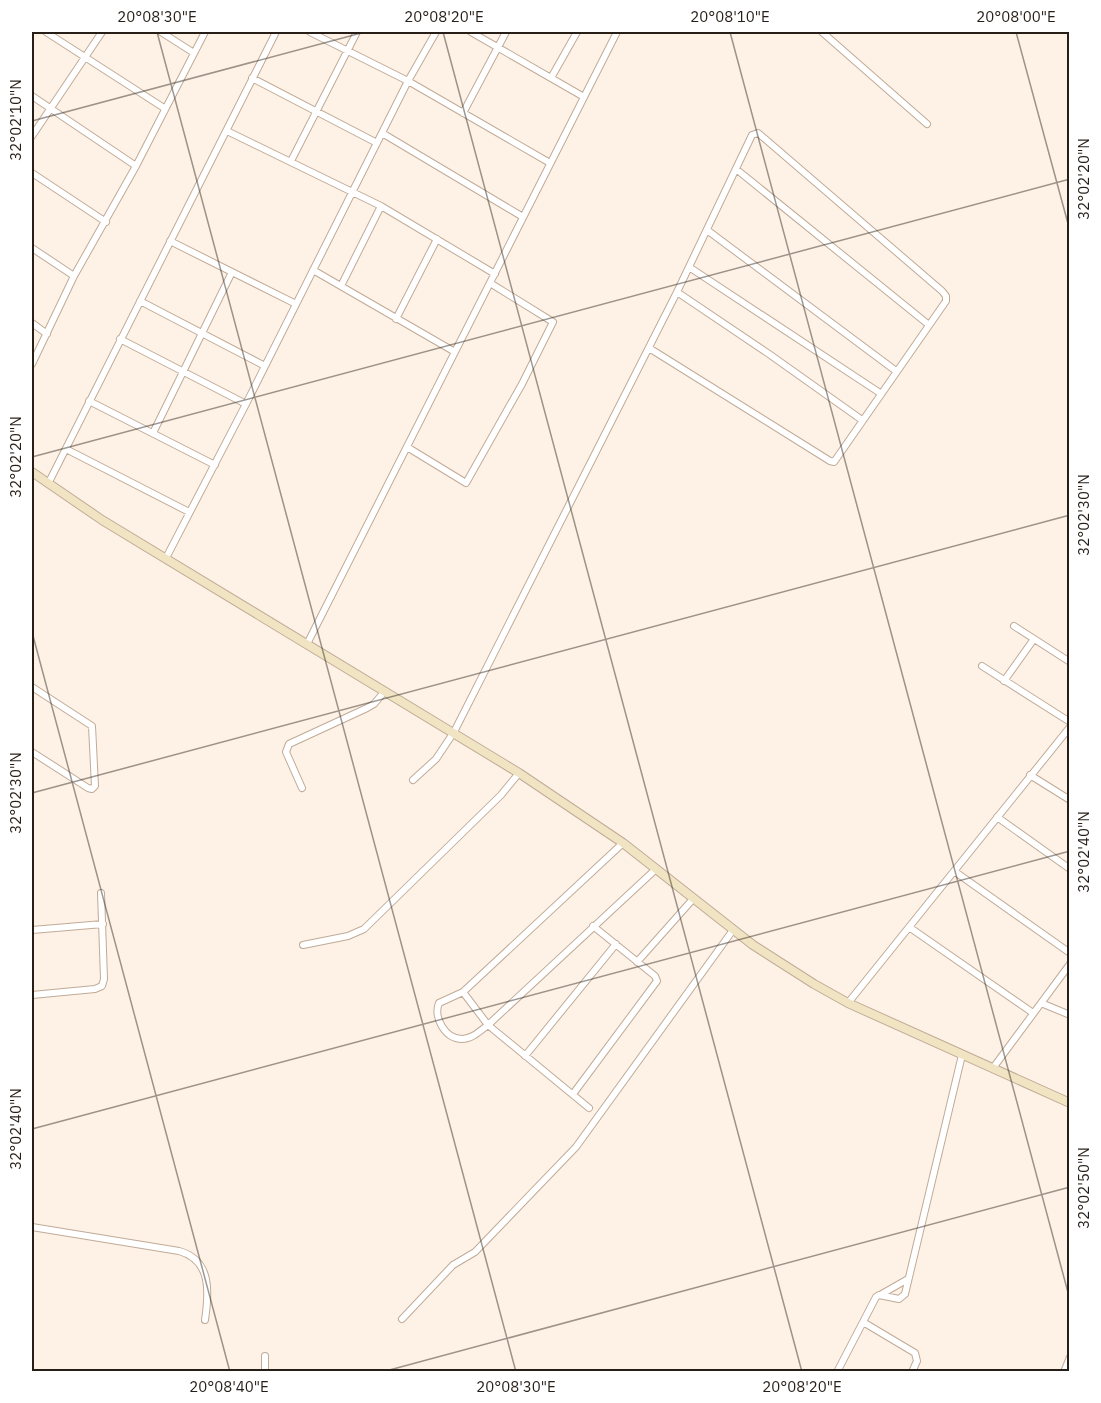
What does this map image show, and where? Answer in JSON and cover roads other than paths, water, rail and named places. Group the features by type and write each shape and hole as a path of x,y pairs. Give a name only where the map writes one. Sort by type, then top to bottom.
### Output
{"main road":[{"path":"32,472 102,520 519,773 623,843 733,930 799,975 848,1003 1070,1103"}],"street":[{"path":"46,32 164,108"},
{"path":"32,136 102,32"},
{"path":"161,32 194,53"},
{"path":"32,363 74,276 106,222 205,32"},
{"path":"48,484 276,32"},
{"path":"310,32 408,81 550,163"},
{"path":"291,161 357,32"},
{"path":"166,558 408,81 436,32"},
{"path":"471,32 584,97"},
{"path":"463,113 506,32"},
{"path":"551,78 577,32"},
{"path":"307,644 617,32"},
{"path":"822,32 927,124"},
{"path":"252,78 377,143"},
{"path":"32,96 136,166"},
{"path":"227,131 353,191 495,274"},
{"path":"382,133 523,217"},
{"path":"413,780 436,759 454,732 677,292 752,135 755,133 760,135 946,296 946,301 834,462 649,348"},
{"path":"736,169 929,325"},
{"path":"32,172 106,222"},
{"path":"341,286 381,206"},
{"path":"707,230 896,371"},
{"path":"396,319 437,239"},
{"path":"170,241 296,304"},
{"path":"32,248 74,276"},
{"path":"689,267 880,393"},
{"path":"313,270 455,352"},
{"path":"153,433 232,272"},
{"path":"407,447 466,483 554,322 490,283"},
{"path":"677,292 770,354 862,420"},
{"path":"140,301 265,366"},
{"path":"32,323 47,334"},
{"path":"120,339 246,404"},
{"path":"89,401 215,465"},
{"path":"66,449 189,512"},
{"path":"1014,626 1070,662"},
{"path":"1004,681 1034,639"},
{"path":"848,1003 1070,724 982,666"},
{"path":"32,687 93,726 95,786 92,789 88,788 32,752"},
{"path":"302,788 286,752 289,744 367,708 374,704 385,691"},
{"path":"303,945 348,936 364,929 501,795 519,773"},
{"path":"1030,775 1070,800"},
{"path":"997,817 1070,869"},
{"path":"623,843 464,992 439,1003 436,1011 438,1021 451,1035 460,1039 471,1037 488,1025 656,869"},
{"path":"954,871 1070,953"},
{"path":"32,995 95,989 102,986 104,979 101,893"},
{"path":"637,962 693,899"},
{"path":"32,930 103,924"},
{"path":"573,1094 657,981 655,976 593,926"},
{"path":"909,927 1033,1013"},
{"path":"402,1319 453,1265 475,1252 576,1148 733,930"},
{"path":"525,1056 616,944"},
{"path":"993,1068 1070,964"},
{"path":"464,992 488,1025 589,1108"},
{"path":"1041,1002 1070,1015"},
{"path":"879,1295 901,1298 904,1294 962,1055"},
{"path":"32,1227 189,1254 201,1267 209,1288 205,1320"},
{"path":"837,1371 875,1298 908,1279"},
{"path":"863,1322 915,1353 917,1361 912,1371"},
{"path":"265,1356 265,1371"},
{"path":"1064,1371 1070,1357"}]}
